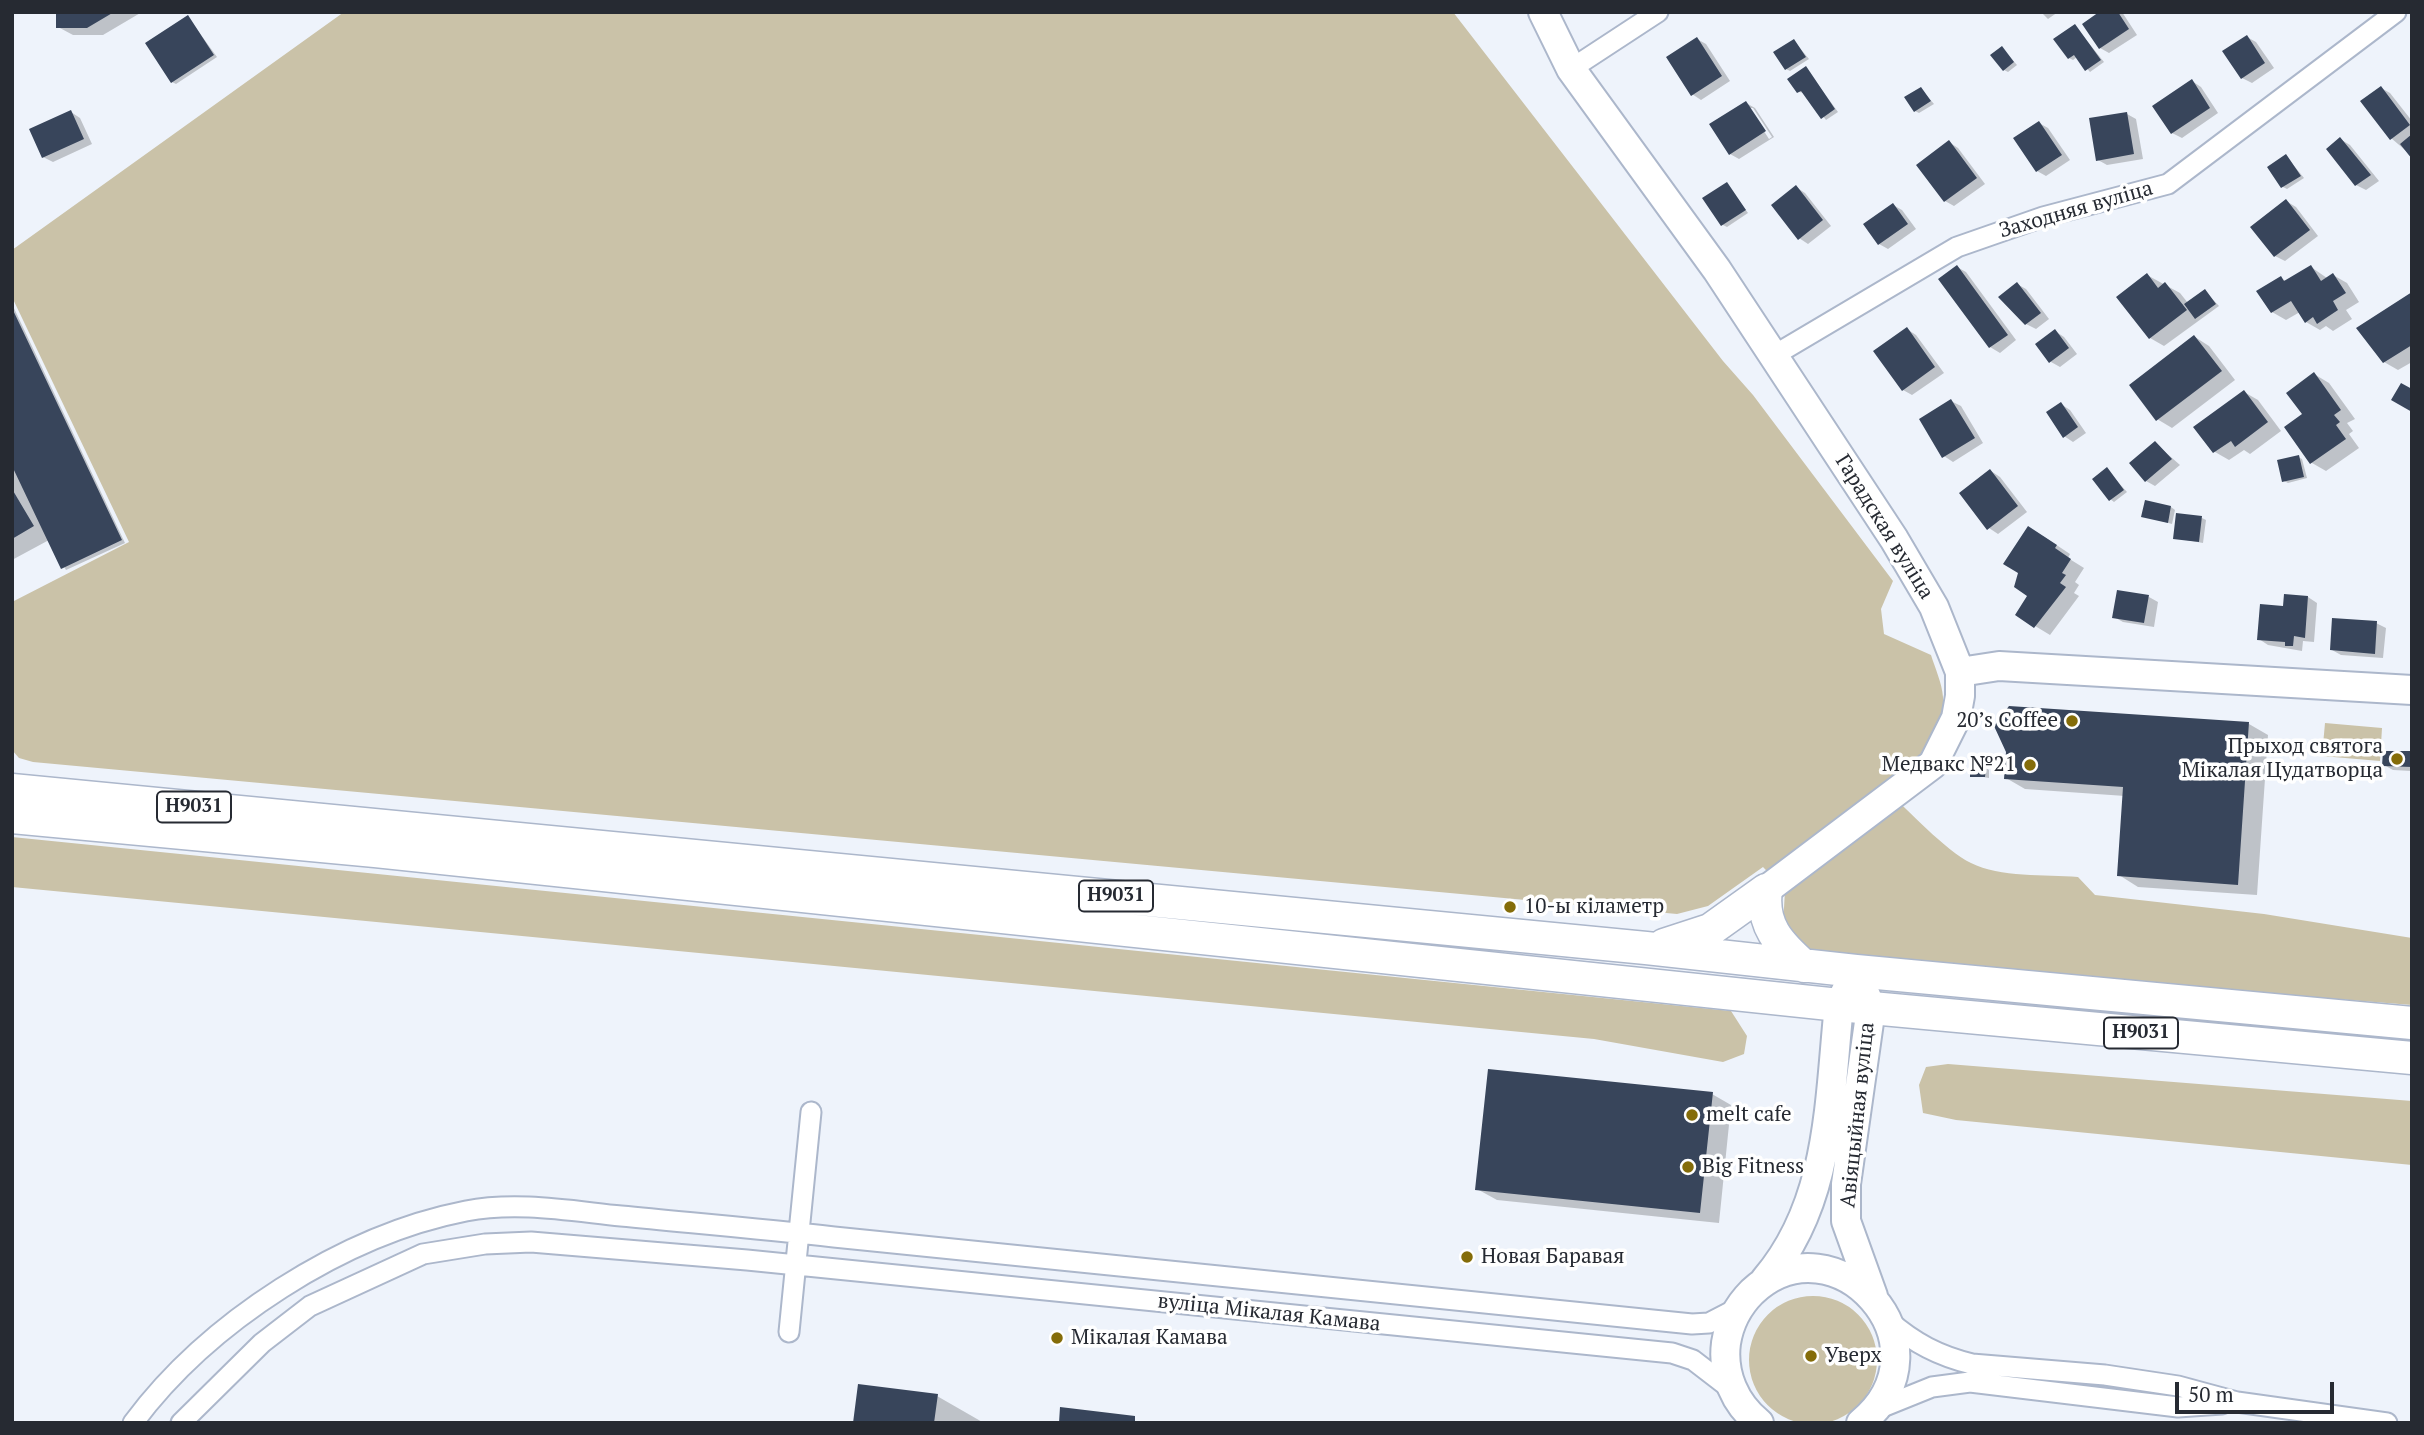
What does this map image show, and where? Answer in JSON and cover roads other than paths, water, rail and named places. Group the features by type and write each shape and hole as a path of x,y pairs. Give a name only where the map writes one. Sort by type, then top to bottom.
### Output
{"main road":[{"name":"Н9031","path":"12,790 2412,1023"},
{"name":"Н9031","path":"12,817 402,854 1839,1005 2412,1058"},
{"path":"1646,948 1703,934 1725,922 1766,890"},
{"path":"1766,890 1764,903 1770,929 1785,949 1804,966"}],"street":[{"name":"Гарадская вуліца","path":"1543,12 1571,69 1717,270 1914,571 1944,630 1960,672"},
{"path":"1571,69 1658,12"},
{"name":"Заходняя вуліца","path":"1773,356 1956,247 2043,217 2168,184 2396,12"},
{"path":"1766,890 1933,764 1956,719 1960,672 1999,666 2412,690"},
{"name":"Авіяцыйная вуліца","path":"1739,1307 1786,1255 1812,1201 1821,1168 1839,1005 1856,971"},
{"name":"Авіяцыйная вуліца","path":"1856,971 1871,1008 1846,1184 1846,1221 1895,1348 1894,1370 1887,1391 1868,1416"},
{"path":"789,1332 811,1112"},
{"name":"вуліца Мікалая Камава","path":"133,1423 175,1373 251,1309 325,1263 404,1227 468,1210 510,1207 799,1233 1692,1324 1709,1323 1739,1307"},
{"name":"вуліца Мікалая Камава","path":"181,1423 262,1343 310,1306 423,1254 485,1244 531,1242 795,1265 1672,1353 1693,1360 1733,1391"},
{"path":"1760,1285 1784,1273 1817,1269 1849,1278 1910,1340 1952,1359 2178,1386 2237,1402 2387,1423"},
{"path":"1739,1307 1725,1348 1726,1370 1733,1391 1746,1411 1759,1423"},
{"path":"1868,1416 1932,1387 1970,1382 2178,1407 2237,1402"}],"place":[{"name":"20’s Coffee","path":"2072,721"},
{"name":"Прыход святога Мікалая Цудатворца","path":"2397,759"},
{"name":"Медвакс №21","path":"2030,765"},
{"name":"10-ы кіламетр","path":"1510,907"},
{"name":"melt cafe","path":"1692,1115"},
{"name":"Big Fitness","path":"1688,1167"},
{"name":"Новая Баравая","path":"1467,1257"},
{"name":"Мікалая Камава","path":"1057,1338"},
{"name":"Уверх","path":"1811,1356"}]}
